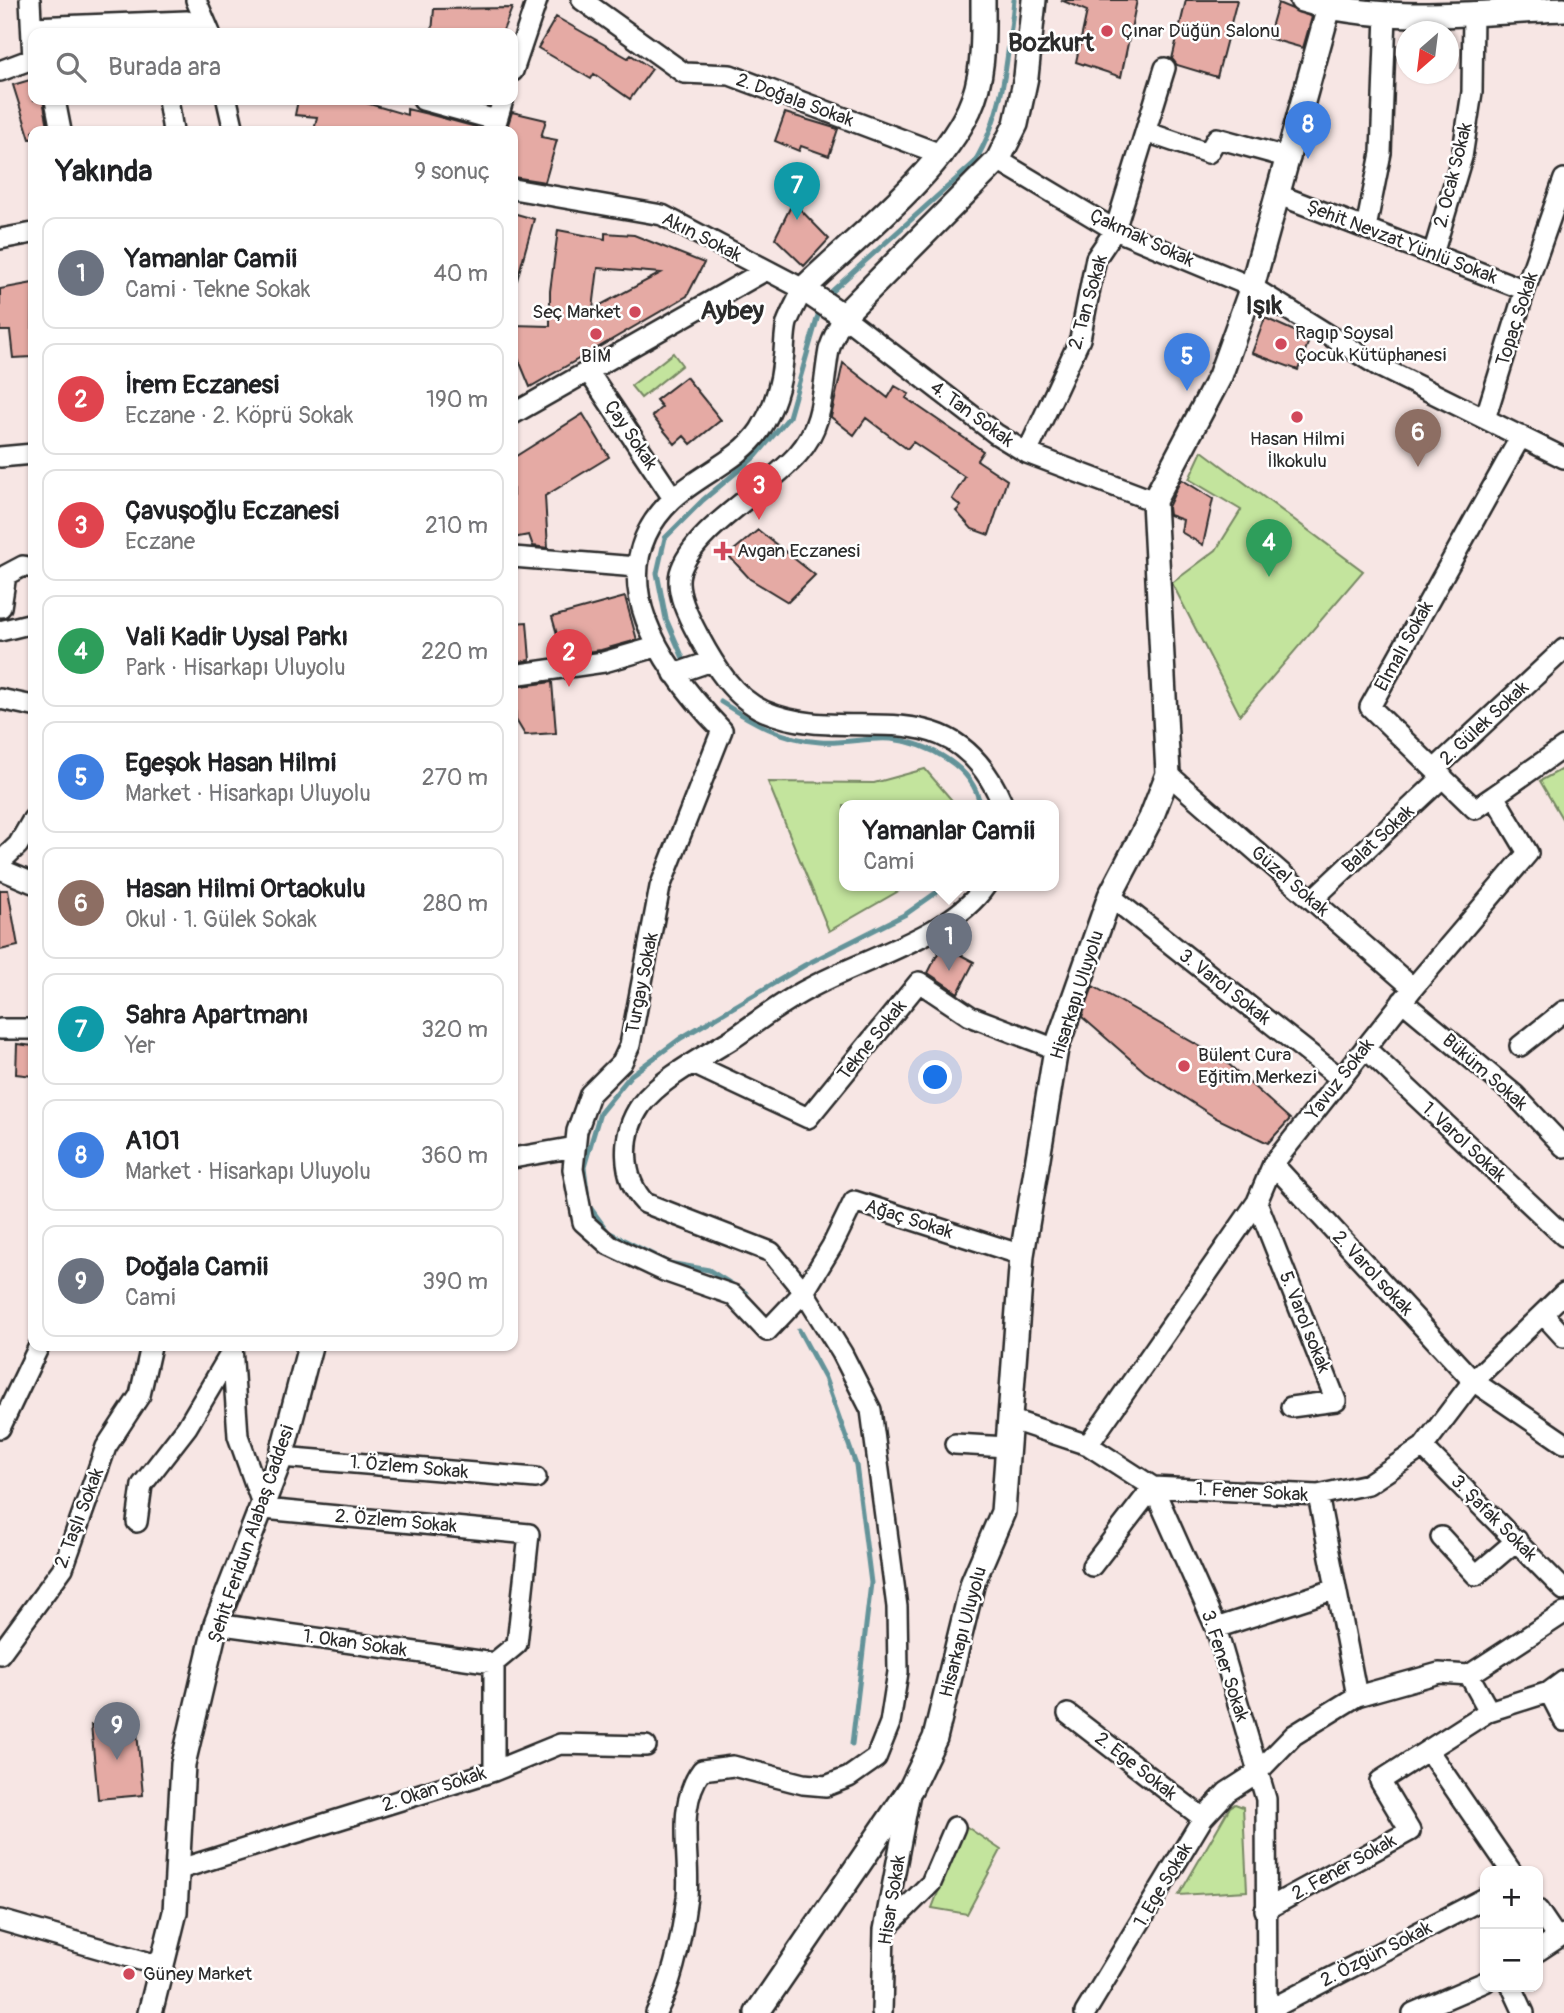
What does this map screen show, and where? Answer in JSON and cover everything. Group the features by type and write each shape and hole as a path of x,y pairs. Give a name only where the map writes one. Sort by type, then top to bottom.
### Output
{"street":[{"path":"30,0 32,27 156,27 187,20 197,28"},
{"path":"196,0 208,28"},
{"path":"518,56 537,0"},
{"name":"2. Doğala Sokak","path":"582,0 684,73 730,75 943,155"},
{"path":"712,662 674,674 656,647 639,595 637,567 644,538 654,519 673,498 758,433 778,396 787,325 803,289 943,155 970,109 983,60 983,0"},
{"path":"1001,800 993,781 969,754 944,736 912,726 799,720 763,711 735,691 712,662 680,593 682,568 697,541 777,476 800,452 818,424 830,347 843,316 998,160 1016,124 1026,77 1034,0"},
{"path":"1302,0 1386,14 1421,7 1473,12 1564,9"},
{"path":"1154,501 1220,376 1252,287 1290,158 1330,4"},
{"name":"2. Ocak Sokak","path":"1433,254 1462,157 1472,92 1473,12"},
{"path":"1366,228 1381,153 1386,14"},
{"path":"0,71 28,61"},
{"name":"2. Tan Sokak","path":"1027,453 1080,339 1096,258 1115,230 1165,68"},
{"path":"56,105 60,126"},
{"path":"169,105 172,126"},
{"path":"228,105 233,126"},
{"path":"437,105 495,126 501,105"},
{"path":"1146,132 1208,153 1217,138 1290,158"},
{"name":"Çakmak Sokak","path":"998,160 1115,230 1252,287 1380,367 1564,458"},
{"name":"Topaç Sokak","path":"1485,419 1525,290 1563,187"},
{"name":"Akın Sokak","path":"518,190 662,215 803,289"},
{"name":"Şehit Nevzat Yünlü Sokak","path":"1279,195 1525,290"},
{"path":"0,239 28,234"},
{"path":"518,411 766,270"},
{"path":"803,289 843,316"},
{"name":"4. Tan Sokak","path":"843,316 996,434 1027,453 1154,501"},
{"name":"Çay Sokak","path":"588,371 673,498"},
{"name":"Elmalı Sokak","path":"1494,796 1475,809 1370,707 1521,436"},
{"path":"0,457 28,454"},
{"name":"Hisarkapı Uluyolu","path":"757,2013 911,1788 935,1738 973,1582 1003,1512 1022,1255 1056,1049 1110,897 1151,818 1168,774 1154,501"},
{"path":"518,557 637,567"},
{"path":"0,611 6,575 23,566 28,567"},
{"path":"0,631 28,623"},
{"path":"518,674 604,662 656,647"},
{"name":"2. Gülek Sokak","path":"1439,773 1564,649"},
{"name":"Turgay Sokak","path":"674,674 722,730 660,887 630,1045 622,1062 590,1094 577,1131 573,1169 583,1222 609,1245 664,1270 733,1295 767,1331 804,1292"},
{"path":"0,699 28,705"},
{"path":"1494,796 1564,747"},
{"name":"Balat Sokak","path":"1312,900 1439,773"},
{"name":"Güzel Sokak","path":"1168,774 1312,900 1408,995"},
{"name":"Yavuz Sokak","path":"1088,1445 1257,1202 1273,1164 1408,995 1528,853 1494,796"},
{"path":"0,863 18,845 28,828"},
{"path":"0,869 28,881"},
{"path":"656,2013 675,1962 687,1896 690,1786 702,1770 733,1766 803,1784 826,1786 849,1777 876,1758 890,1723 898,1672 897,1607 871,1410 842,1353 804,1292 771,1252 645,1203 635,1193 628,1178 626,1153 640,1106 652,1094 807,989 943,923 965,908 981,891"},
{"name":"3. Varol Sokak","path":"1110,897 1340,1079"},
{"name":"Tekne Sokak","path":"694,1064 808,1118 919,982 970,1016 1056,1049"},
{"name":"Büküm Sokak","path":"1408,995 1515,1095 1564,1147"},
{"path":"1520,1046 1564,1011"},
{"path":"0,1029 28,1029"},
{"name":"1. Varol Sokak","path":"1365,1048 1564,1236"},
{"path":"518,1157 575,1147"},
{"name":"2. Varol sokak","path":"1273,1164 1473,1381 1564,1443"},
{"name":"Ağaç Sokak","path":"804,1292 832,1246 854,1201 1022,1255"},
{"name":"5. Varol sokak","path":"1257,1202 1336,1401 1291,1407"},
{"name":"1. Fener Sokak","path":"1153,1487 1318,1495 1368,1484 1423,1447 1473,1381 1564,1293"},
{"path":"1543,1314 1564,1337"},
{"path":"0,1428 36,1351"},
{"name":"2. Taşlı Sokak","path":"0,1654 63,1569 106,1447 140,1395 150,1351"},
{"path":"137,1522 142,1485 187,1427 230,1351"},
{"path":"232,1351 238,1437 264,1509"},
{"name":"Şehit Feridun Alabaş Caddesi","path":"149,2013 175,1912 180,1870 183,1764 216,1624 264,1509 281,1457 309,1351"},
{"path":"1009,1419 1088,1445 1153,1487 1092,1566"},
{"path":"955,1444 1007,1447"},
{"name":"3. Şafak Sokak","path":"1423,1447 1564,1590"},
{"name":"1. Özlem Sokak","path":"281,1457 536,1478"},
{"name":"3. Fener Sokak","path":"1153,1487 1216,1628 1266,1799 1267,2012"},
{"path":"1318,1495 1357,1696"},
{"name":"2. Özlem Sokak","path":"264,1509 529,1534 517,1644 494,1663"},
{"path":"1441,1537 1476,1575 1517,1540"},
{"path":"1216,1628 1336,1589"},
{"path":"1489,1711 1469,1675 1564,1613"},
{"name":"1. Okan Sokak","path":"216,1624 494,1663"},
{"name":"2. Okan Sokak","path":"180,1870 494,1771 494,1663"},
{"name":"1. Ege Sokak","path":"1085,2013 1203,1818 1227,1792 1258,1772 1294,1735 1357,1696 1439,1673 1469,1675"},
{"path":"1508,1866 1428,1750 1489,1711 1559,1688 1564,1721"},
{"name":"2. Ege Sokak","path":"1068,1714 1203,1818"},
{"path":"494,1771 560,1744 646,1746"},
{"name":"2. Fener Sokak","path":"1265,1910 1410,1831 1380,1782 1428,1750"},
{"name":"Hisar Sokak","path":"882,2013 884,1930 911,1788"},
{"path":"884,1930 931,1883 955,1827"},
{"name":"2. Özgün Sokak","path":"1267,2012 1480,1901"},
{"path":"1543,1916 1561,1936 1543,1948"},
{"path":"0,1920 161,1966"},
{"path":"1413,2013 1480,1984"},
{"path":"1514,1992 1524,2013"}],"green space":[{"path":"673,353 682,365 641,398 631,386"},
{"path":"1202,451 1363,571 1240,715 1172,583 1216,550 1241,510 1189,479"},
{"path":"1564,768 1564,822 1540,781"},
{"path":"925,769 952,800 839,800 839,891 899,891 829,931 768,782 874,783"},
{"path":"1235,1804 1243,1807 1247,1891 1179,1895 1230,1807"},
{"path":"964,1825 1001,1850 967,1914 932,1908"}],"building":[{"name":"Çınar Düğün Salonu","path":"1061,0 1137,0 1121,77 1076,62 1087,11"},
{"path":"1186,0 1237,0 1217,77 1177,65 1172,59"},
{"path":"1278,3 1312,17 1303,48 1268,38"},
{"path":"512,8 504,28 432,28 434,9"},
{"path":"556,17 628,58 631,55 652,69 630,99 594,74 591,79 538,48"},
{"path":"28,80 28,105 44,105 48,126 28,126 28,133 13,85"},
{"path":"297,105 373,105 407,115 407,109 472,126 315,126 317,117 295,115"},
{"path":"512,112 546,120 541,137 557,140 545,182 518,178 518,126 508,126"},
{"path":"785,113 838,129 829,156 801,146 799,151 775,141"},
{"path":"793,202 829,239 804,266 775,238"},
{"path":"518,214 534,219 518,276"},
{"path":"558,230 605,239 605,233 634,235 704,263 687,296 530,387 518,358 518,325 550,326 550,291","holes":["598,268 661,273 593,309"]},
{"path":"28,284 28,357 13,358 10,331 0,331 0,289"},
{"name":"Ragıp Soysal Çocuk Kütüphanesi","path":"1265,318 1310,338 1298,370 1252,353"},
{"path":"843,363 888,398 895,386 909,394 906,398 983,451 977,460 1007,480 989,535 972,529 956,511 961,506 952,499 965,477 913,442 907,449 866,418 854,435 831,417"},
{"path":"686,377 721,420 691,444 684,436 675,444 652,416 662,407 656,400"},
{"path":"583,414 609,457 545,496 548,548 533,546 529,535 518,537 518,455"},
{"path":"1181,479 1213,499 1203,545 1181,532 1183,520 1169,515 1168,507"},
{"path":"758,530 815,575 788,602 750,579 728,555"},
{"path":"625,597 637,640 601,650 563,655 552,617"},
{"path":"527,622 530,660 518,662 518,623"},
{"path":"552,682 556,733 525,735 518,723 518,686"},
{"path":"0,890 8,890 18,946 0,950"},
{"path":"942,945 974,962 958,993 928,973"},
{"name":"Bülent Cura Eğitim Merkezi","path":"1093,986 1224,1060 1290,1119 1268,1143 1216,1118 1145,1072 1082,1017"},
{"path":"17,1044 28,1045 28,1075 16,1074"},
{"path":"136,1722 143,1795 98,1799 91,1725"}],"waterway":[{"path":"832,291 974,163 992,125 998,105 1007,63 1014,0"},
{"path":"686,665 666,619 657,573 665,538 703,500 757,455 789,417 819,312"},
{"path":"721,702 756,723 793,738 829,742 891,739 933,751 959,768 969,779 979,800"},
{"path":"746,1293 709,1270 669,1263 608,1232 589,1206 584,1167 600,1113 631,1075 681,1038 805,965 906,914 939,891"},
{"path":"799,1330 825,1378 856,1465 871,1583 852,1744"}],"place":[{"name":"Çınar Düğün Salonu","path":"1107,31"},
{"name":"A101","path":"1308,159"},
{"name":"Sahra Apartmanı","path":"797,220"},
{"name":"Seç Market","path":"635,312"},
{"name":"BİM","path":"596,334"},
{"name":"Ragıp Soysal Çocuk Kütüphanesi","path":"1281,344"},
{"name":"Egeşok Hasan Hilmi","path":"1187,391"},
{"name":"Hasan Hilmi İlkokulu","path":"1297,417"},
{"name":"Hasan Hilmi Ortaokulu","path":"1418,467"},
{"name":"Çavuşoğlu Eczanesi","path":"759,520"},
{"name":"Avgan Eczanesi","path":"723,551"},
{"name":"Vali Kadir Uysal Parkı","path":"1269,577"},
{"name":"İrem Eczanesi","path":"569,687"},
{"name":"Yamanlar Camii","path":"949,971"},
{"name":"Bülent Cura Eğitim Merkezi","path":"1184,1066"},
{"name":"Doğala Camii","path":"117,1760"},
{"name":"Güney Market","path":"129,1974"}],"district":[{"name":"Bozkurt","path":"1051,43"},
{"name":"Işık","path":"1264,306"},
{"name":"Aybey","path":"732,311"}]}
